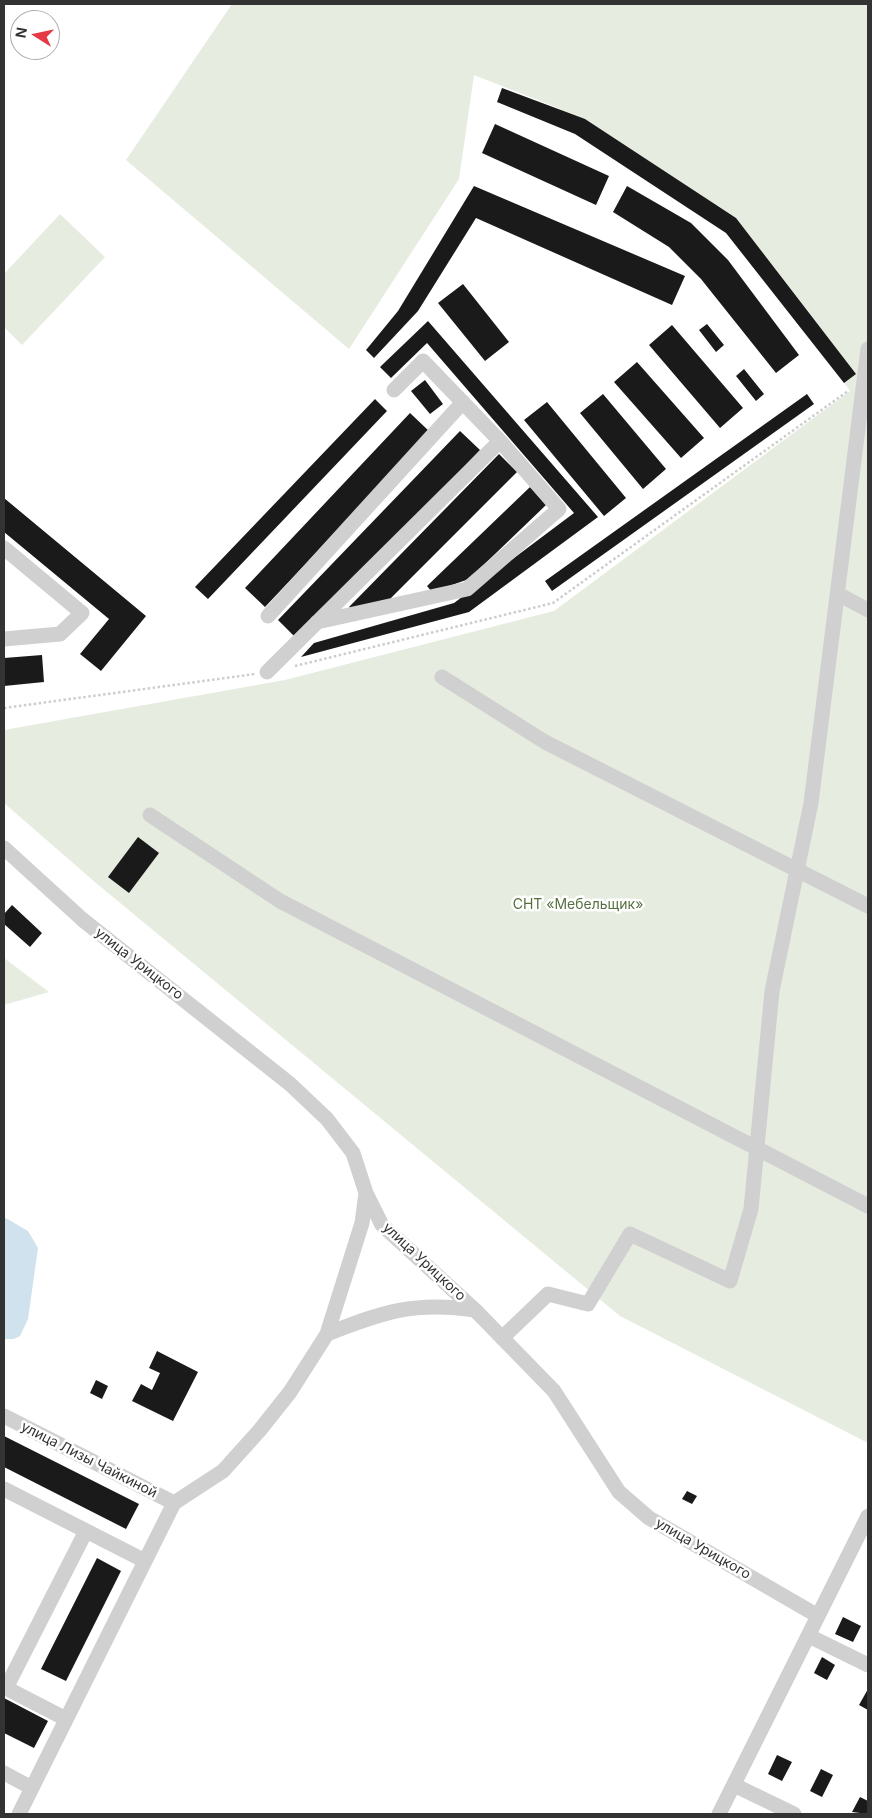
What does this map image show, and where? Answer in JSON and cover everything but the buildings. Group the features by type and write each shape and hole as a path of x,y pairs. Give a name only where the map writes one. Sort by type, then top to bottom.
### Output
{"street":[{"path":"502,1338 548,1294 588,1304 630,1234 730,1281 751,1209 772,991 811,803 868,349"},
{"path":"317,622 467,589 559,509 500,441 423,360 394,390"},
{"path":"268,616 463,402"},
{"path":"267,672 500,441"},
{"path":"4,548 82,613 60,634 4,639"},
{"path":"838,594 868,610"},
{"path":"442,677 545,742 868,906"},
{"path":"150,814 280,901 868,1206"},
{"name":"улица Урицкого","path":"4,848 83,920 290,1084 327,1119 353,1153 366,1193 382,1225 475,1310 554,1391 619,1492 649,1518 818,1616"},
{"path":"19,1814 174,1503 223,1471 259,1431 290,1392 327,1334 362,1224 366,1193"},
{"path":"327,1334 376,1315 410,1308 442,1305 475,1310"},
{"name":"улица Лизы Чайкиной","path":"4,1416 174,1503"},
{"path":"4,1489 145,1561"},
{"path":"719,1814 868,1516"},
{"path":"66,1719 5,1688 86,1531"},
{"path":"809,1636 868,1665"},
{"path":"4,1773 32,1788"},
{"path":"734,1784 794,1814"}],"green space":[{"name":"СНТ «Мебельщик»","path":"232,4 868,4 868,1443 620,1316 96,883 4,803 4,730 285,680 554,611 850,391 730,223 558,108 474,75 459,179 349,349 126,160"},
{"path":"60,214 105,257 22,345 4,327 4,274"},
{"path":"4,958 49,992 4,1005"}],"water":[{"path":"4,1217 28,1231 38,1248 28,1319 20,1336 14,1339 4,1339"}]}
